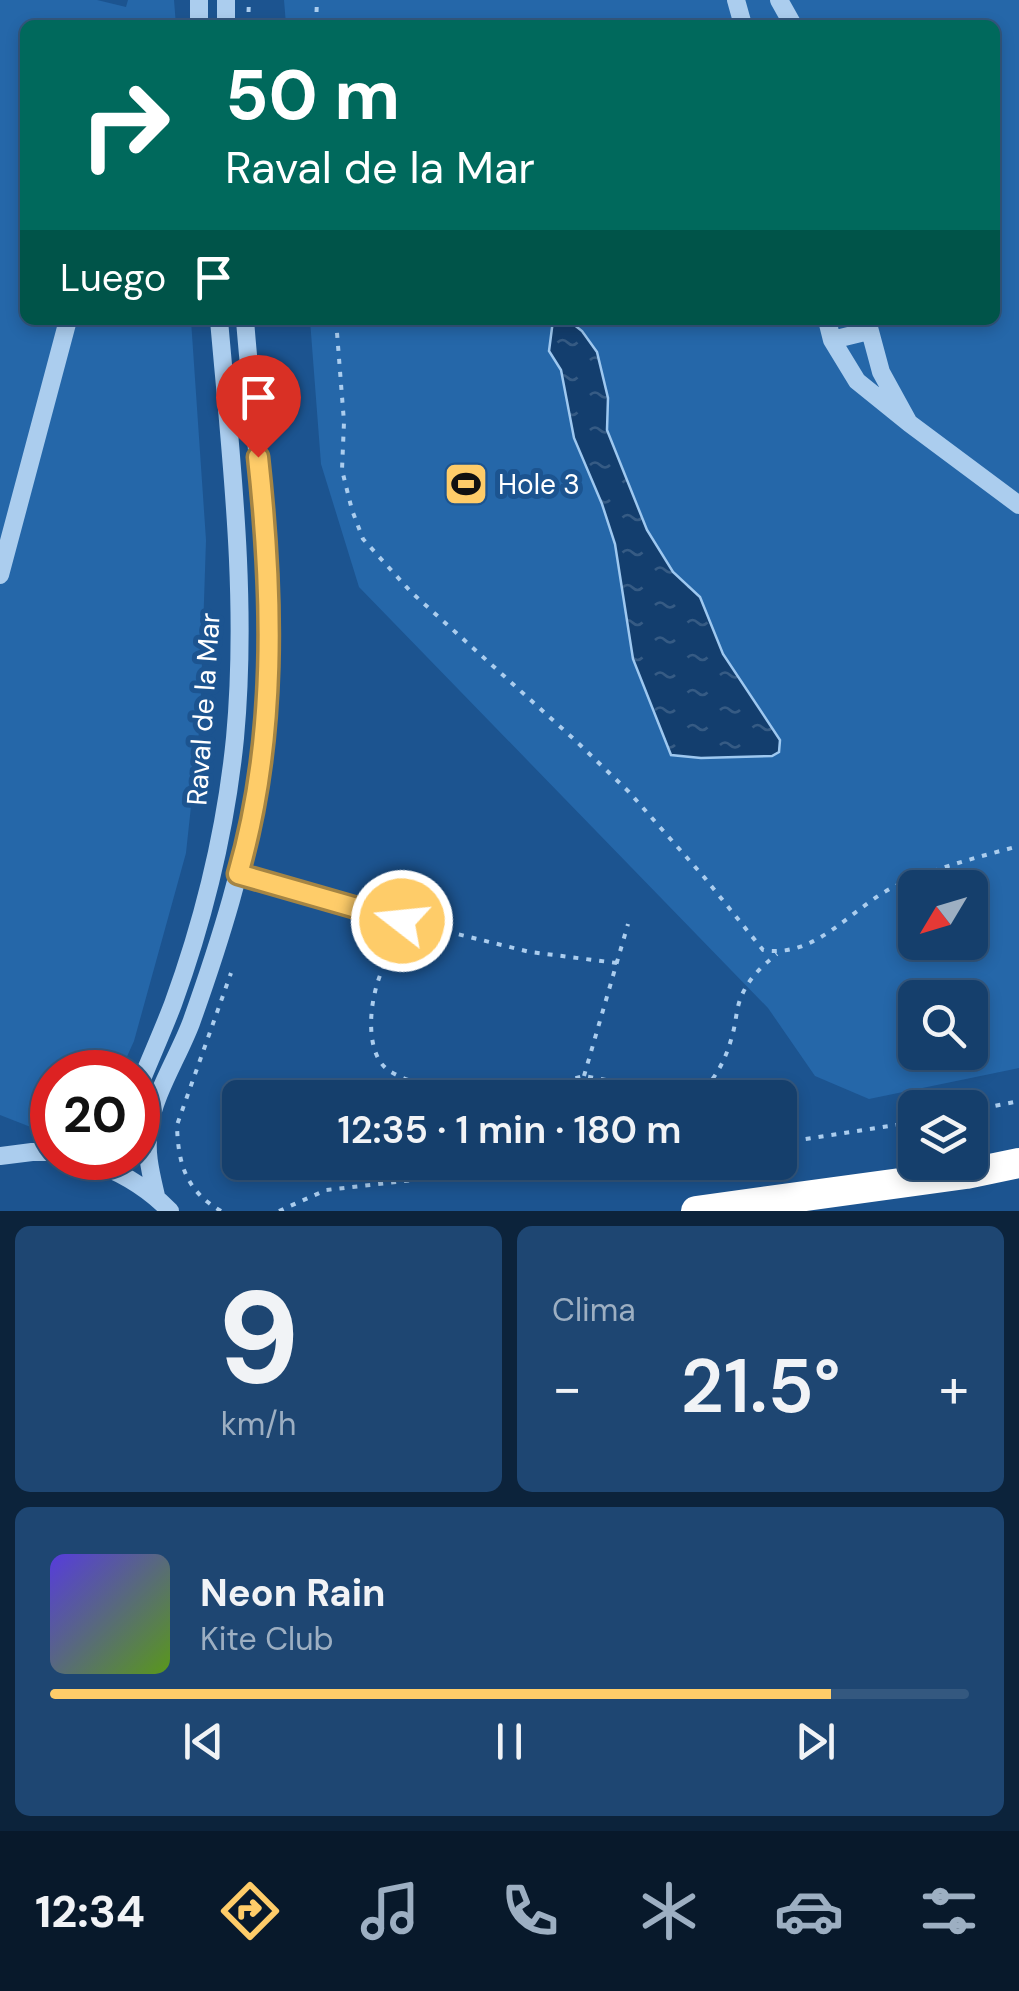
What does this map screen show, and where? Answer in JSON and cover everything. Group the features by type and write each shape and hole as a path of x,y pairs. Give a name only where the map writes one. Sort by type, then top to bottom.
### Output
{"highway":[{"path":"696,1211 966,1174 1019,1163"}],"street":[{"path":"0,575 67,325"},
{"name":"Raval de la Mar","path":"154,1050 202,916 235,738 240,624 234,480 219,325"},
{"name":"Raval de la Mar","path":"156,1196 149,1168 149,1125 190,1024 238,874 249,837 260,769 269,663 265,521 245,325"},
{"path":"828,325 832,340 857,381 1019,505"},
{"path":"832,340 868,325 881,372 909,423"},
{"path":"238,874 402,921"},
{"path":"2,1153 30,1152"},
{"path":"133,1180 170,1211"}],"path":[{"path":"336,325 344,422 342,470 363,539 411,592 628,792 704,876 763,950 779,952"},
{"path":"712,1080 724,1062 740,999 756,972 779,952 825,937 872,898 897,885 950,864 1019,846"},
{"path":"412,1080 388,1071 375,1054 371,1022 375,992 402,921 530,952 617,963"},
{"path":"584,1076 628,924"},
{"path":"569,1080 584,1076 606,1080"},
{"path":"988,1107 1019,1101"},
{"path":"797,1141 898,1125"},
{"path":"279,1211 326,1190 414,1180"}],"shaded area":[{"path":"0,0 97,0 126,7 128,0 174,0 176,20 20,20 20,325 191,325 206,540 200,722 186,853 134,1041 130,1050 30,1050 30,1127 0,1115"},
{"path":"284,0 1019,0 1019,1068 869,1099 815,1076 768,1008 359,587 321,464 310,325 1000,325 1000,20 286,20"}],"water":[{"path":"552,325 574,325 597,352 608,398 607,430 647,530 673,572 700,597 723,654 780,740 779,752 772,756 671,755 633,659 615,544 574,438 561,370 549,351"}],"place":[{"name":"Hole 3","path":"466,484"}],"route":[{"path":"258,457 265,521 269,663 260,769 249,837 238,874 402,921"}]}
